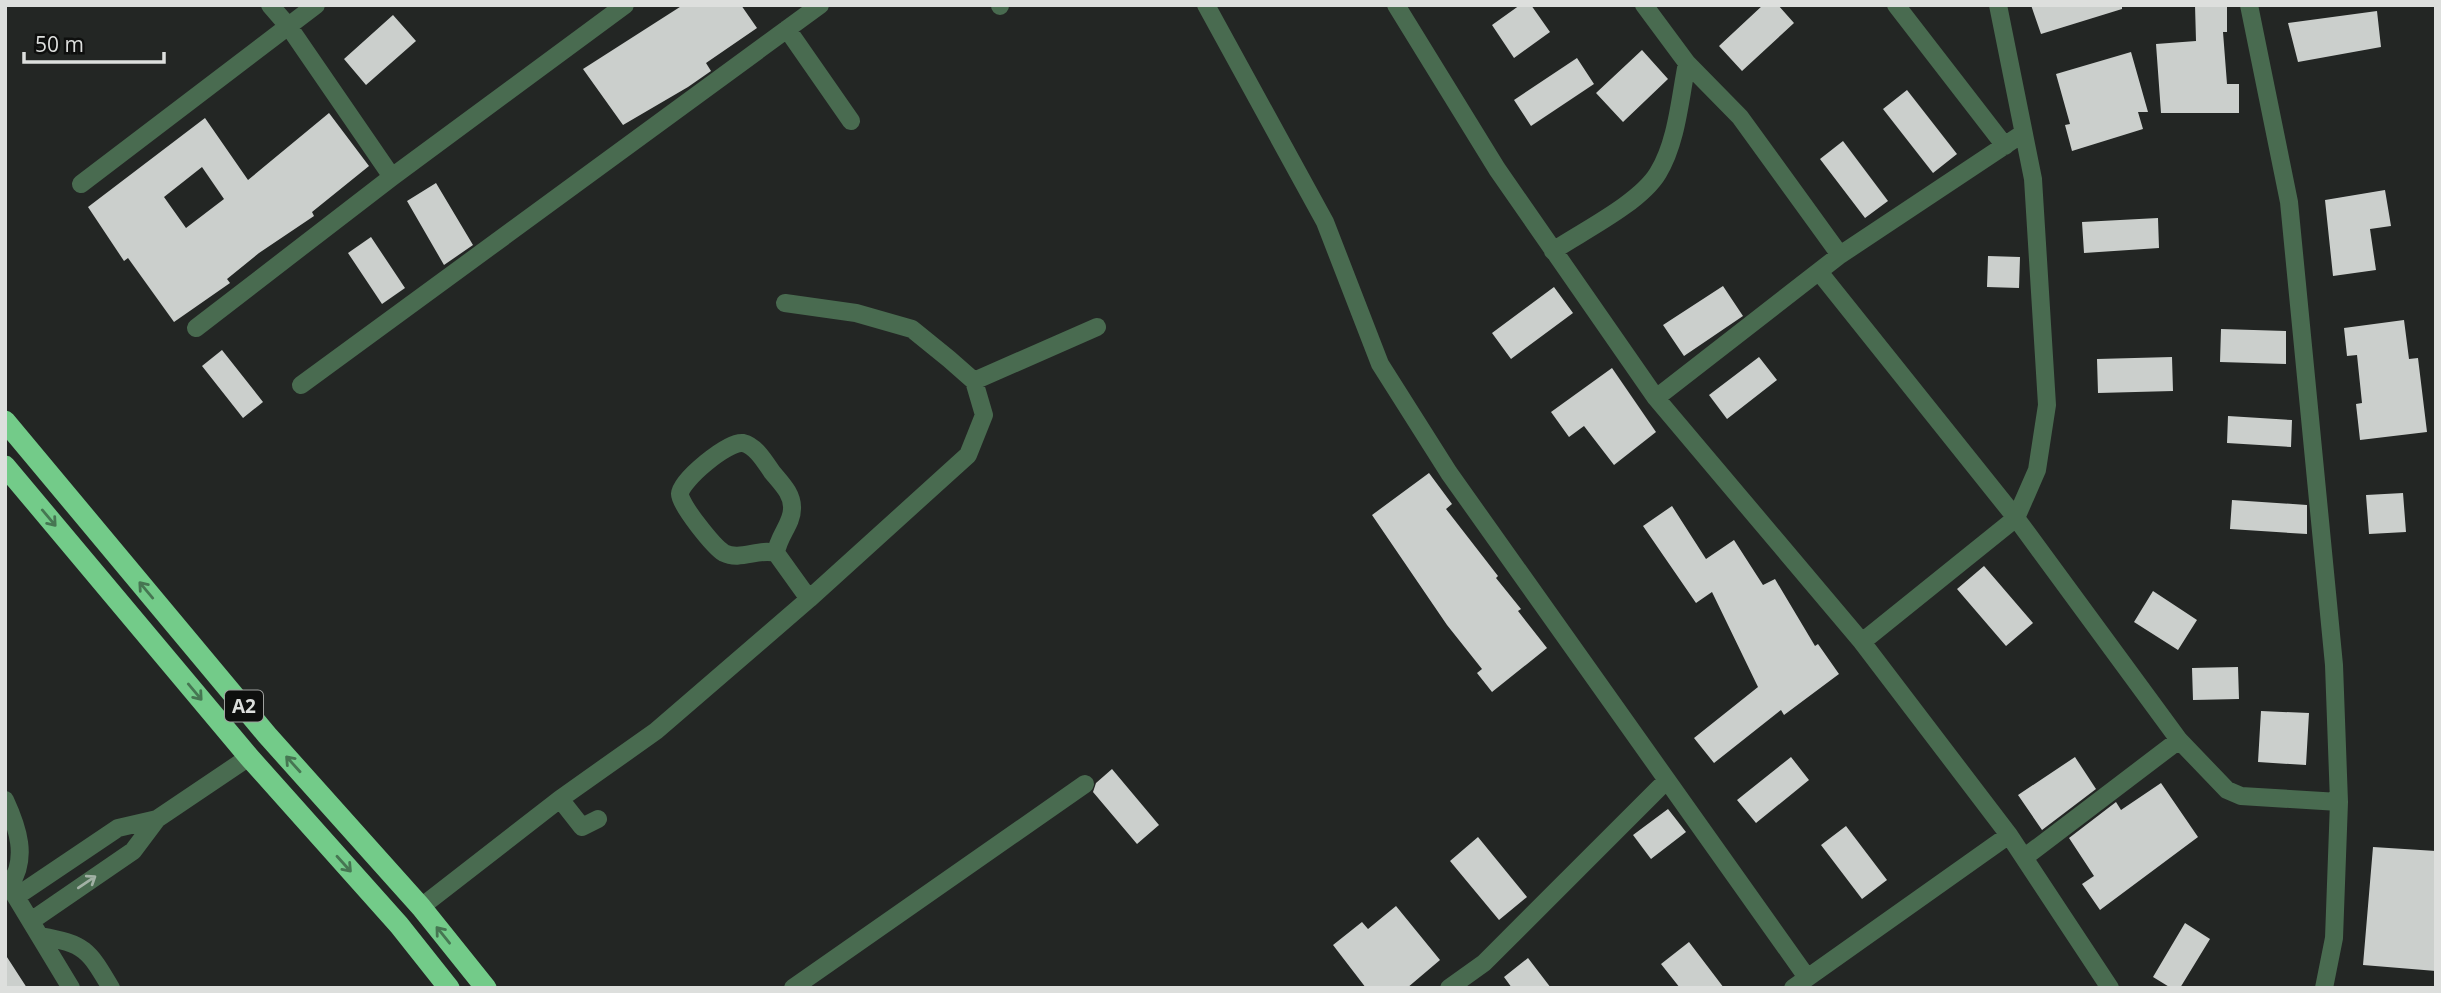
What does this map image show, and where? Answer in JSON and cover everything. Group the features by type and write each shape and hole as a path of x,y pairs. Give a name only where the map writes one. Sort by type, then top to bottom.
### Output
{"highway":[{"name":"A2","path":"5,421 267,734 421,908 486,988"},
{"name":"A2","path":"5,466 249,757 399,925 449,988"}],"street":[{"path":"270,5 289,27 393,177"},
{"path":"81,184 316,5"},
{"path":"196,328 393,177 625,5"},
{"path":"300,385 820,5"},
{"path":"1206,5 1325,222 1380,365 1449,474 1667,780 1800,982 2009,835"},
{"path":"1396,5 1497,169 1656,398 1862,642 2025,857 2109,988"},
{"path":"1644,5 1688,63 1740,117 1840,255"},
{"path":"1896,5 2005,146"},
{"path":"1862,642 2016,518 2037,470 2047,405 2033,179 1997,5"},
{"path":"2249,5 2289,202 2323,526 2334,665 2339,802 2334,938 2324,988"},
{"path":"787,29 851,121"},
{"path":"1553,251 1644,190 1658,173 1675,126 1688,63"},
{"path":"1656,398 1840,255 2022,134"},
{"path":"1820,273 2016,518 2179,740 2227,790 2241,796 2339,802"},
{"path":"421,908 560,799 656,731 809,599 968,455 984,415 974,382 912,329 856,313 785,303"},
{"path":"974,382 1097,327"},
{"path":"776,553 781,532 791,516 790,495 752,447 741,443 729,445 684,482 680,494 682,505 722,552 732,556 759,551 776,553 809,599"},
{"path":"2025,857 2179,740"},
{"path":"35,929 134,851 157,819 249,757"},
{"path":"1449,988 1484,963 1667,780"},
{"path":"793,988 1085,784"},
{"path":"560,799 582,827 598,819"},
{"path":"5,800 15,822 20,844 18,873 10,887"},
{"path":"10,887 118,828 157,819"},
{"path":"10,887 71,988"},
{"path":"35,929 81,946 95,961 111,988"}],"building":[{"path":"683,5 741,5 757,28 706,63 711,71 623,125 583,69"},
{"path":"1520,5 1531,5 1550,32 1514,58 1492,25"},
{"path":"1763,5 1778,5 1794,23 1742,71 1719,46"},
{"path":"2031,5 2122,5 2122,9 2041,34"},
{"path":"2195,5 2227,5 2227,32 2223,32 2227,84 2239,84 2239,113 2161,113 2156,44 2196,41"},
{"path":"2377,11 2381,47 2298,62 2288,23"},
{"path":"393,15 416,41 366,85 344,59"},
{"path":"1642,50 1668,79 1623,122 1596,93"},
{"path":"2131,52 2148,112 2138,112 2143,129 2072,151 2065,125 2070,124 2056,74"},
{"path":"1577,58 1594,84 1531,126 1514,100"},
{"path":"1907,90 1957,154 1933,173 1883,109"},
{"path":"329,113 369,166 312,212 314,216 259,253 227,279 230,283 174,322 128,258 124,261 88,207 205,118 248,180","holes":["202,167 224,199 186,228 164,197"]},
{"path":"1843,141 1888,201 1865,218 1820,159"},
{"path":"436,183 473,245 444,265 407,201"},
{"path":"2385,190 2391,226 2370,229 2376,270 2333,276 2325,200"},
{"path":"2158,218 2159,248 2084,253 2082,222"},
{"path":"371,237 405,288 382,304 348,253"},
{"path":"1988,256 2020,257 2019,288 1987,287"},
{"path":"1723,286 1743,316 1684,356 1663,325"},
{"path":"1554,287 1573,313 1511,359 1492,333"},
{"path":"2404,320 2409,359 2418,358 2427,432 2360,440 2356,404 2362,403 2357,355 2347,356 2344,328"},
{"path":"2221,329 2286,331 2286,364 2220,362"},
{"path":"222,350 263,402 243,418 202,366"},
{"path":"1759,357 1777,380 1727,419 1709,395"},
{"path":"2172,357 2173,391 2098,393 2097,359"},
{"path":"1612,368 1656,432 1614,465 1584,426 1569,437 1551,412"},
{"path":"2228,416 2292,420 2291,447 2227,443"},
{"path":"1429,473 1452,504 1446,509 1498,576 1496,578 1521,609 1518,611 1547,648 1492,692 1477,673 1482,669 1447,625 1372,515"},
{"path":"2403,493 2406,532 2369,534 2366,495"},
{"path":"2232,500 2307,505 2307,534 2230,529"},
{"path":"1672,506 1706,559 1734,540 1763,585 1775,579 1815,646 1818,644 1839,674 1784,715 1781,710 1714,763 1694,738 1758,687 1712,592 1696,603 1643,526"},
{"path":"1984,566 2033,623 2006,646 1957,589"},
{"path":"2153,591 2197,620 2178,650 2134,622"},
{"path":"2238,667 2239,699 2193,700 2192,668"},
{"path":"2261,711 2309,713 2306,765 2258,762"},
{"path":"1791,757 1809,780 1756,823 1737,800"},
{"path":"2075,757 2096,789 2042,830 2018,795"},
{"path":"1112,769 1159,825 1137,844 1093,792 1096,783"},
{"path":"2161,783 2198,837 2100,910 2082,884 2094,876 2069,838 2116,802 2121,810"},
{"path":"1668,809 1686,832 1651,859 1633,835"},
{"path":"1846,826 1887,880 1862,899 1821,845"},
{"path":"1478,837 1527,897 1499,920 1450,861"},
{"path":"2373,847 2436,851 2436,971 2363,965"},
{"path":"1396,906 1440,960 1407,988 1366,988 1333,945 1362,922 1368,929"},
{"path":"2185,923 2210,939 2180,988 2171,988 2153,977"},
{"path":"1689,942 1724,988 1680,988 1661,964"},
{"path":"5,954 27,988 5,988"},
{"path":"1528,958 1551,988 1512,988 1504,977"}]}
